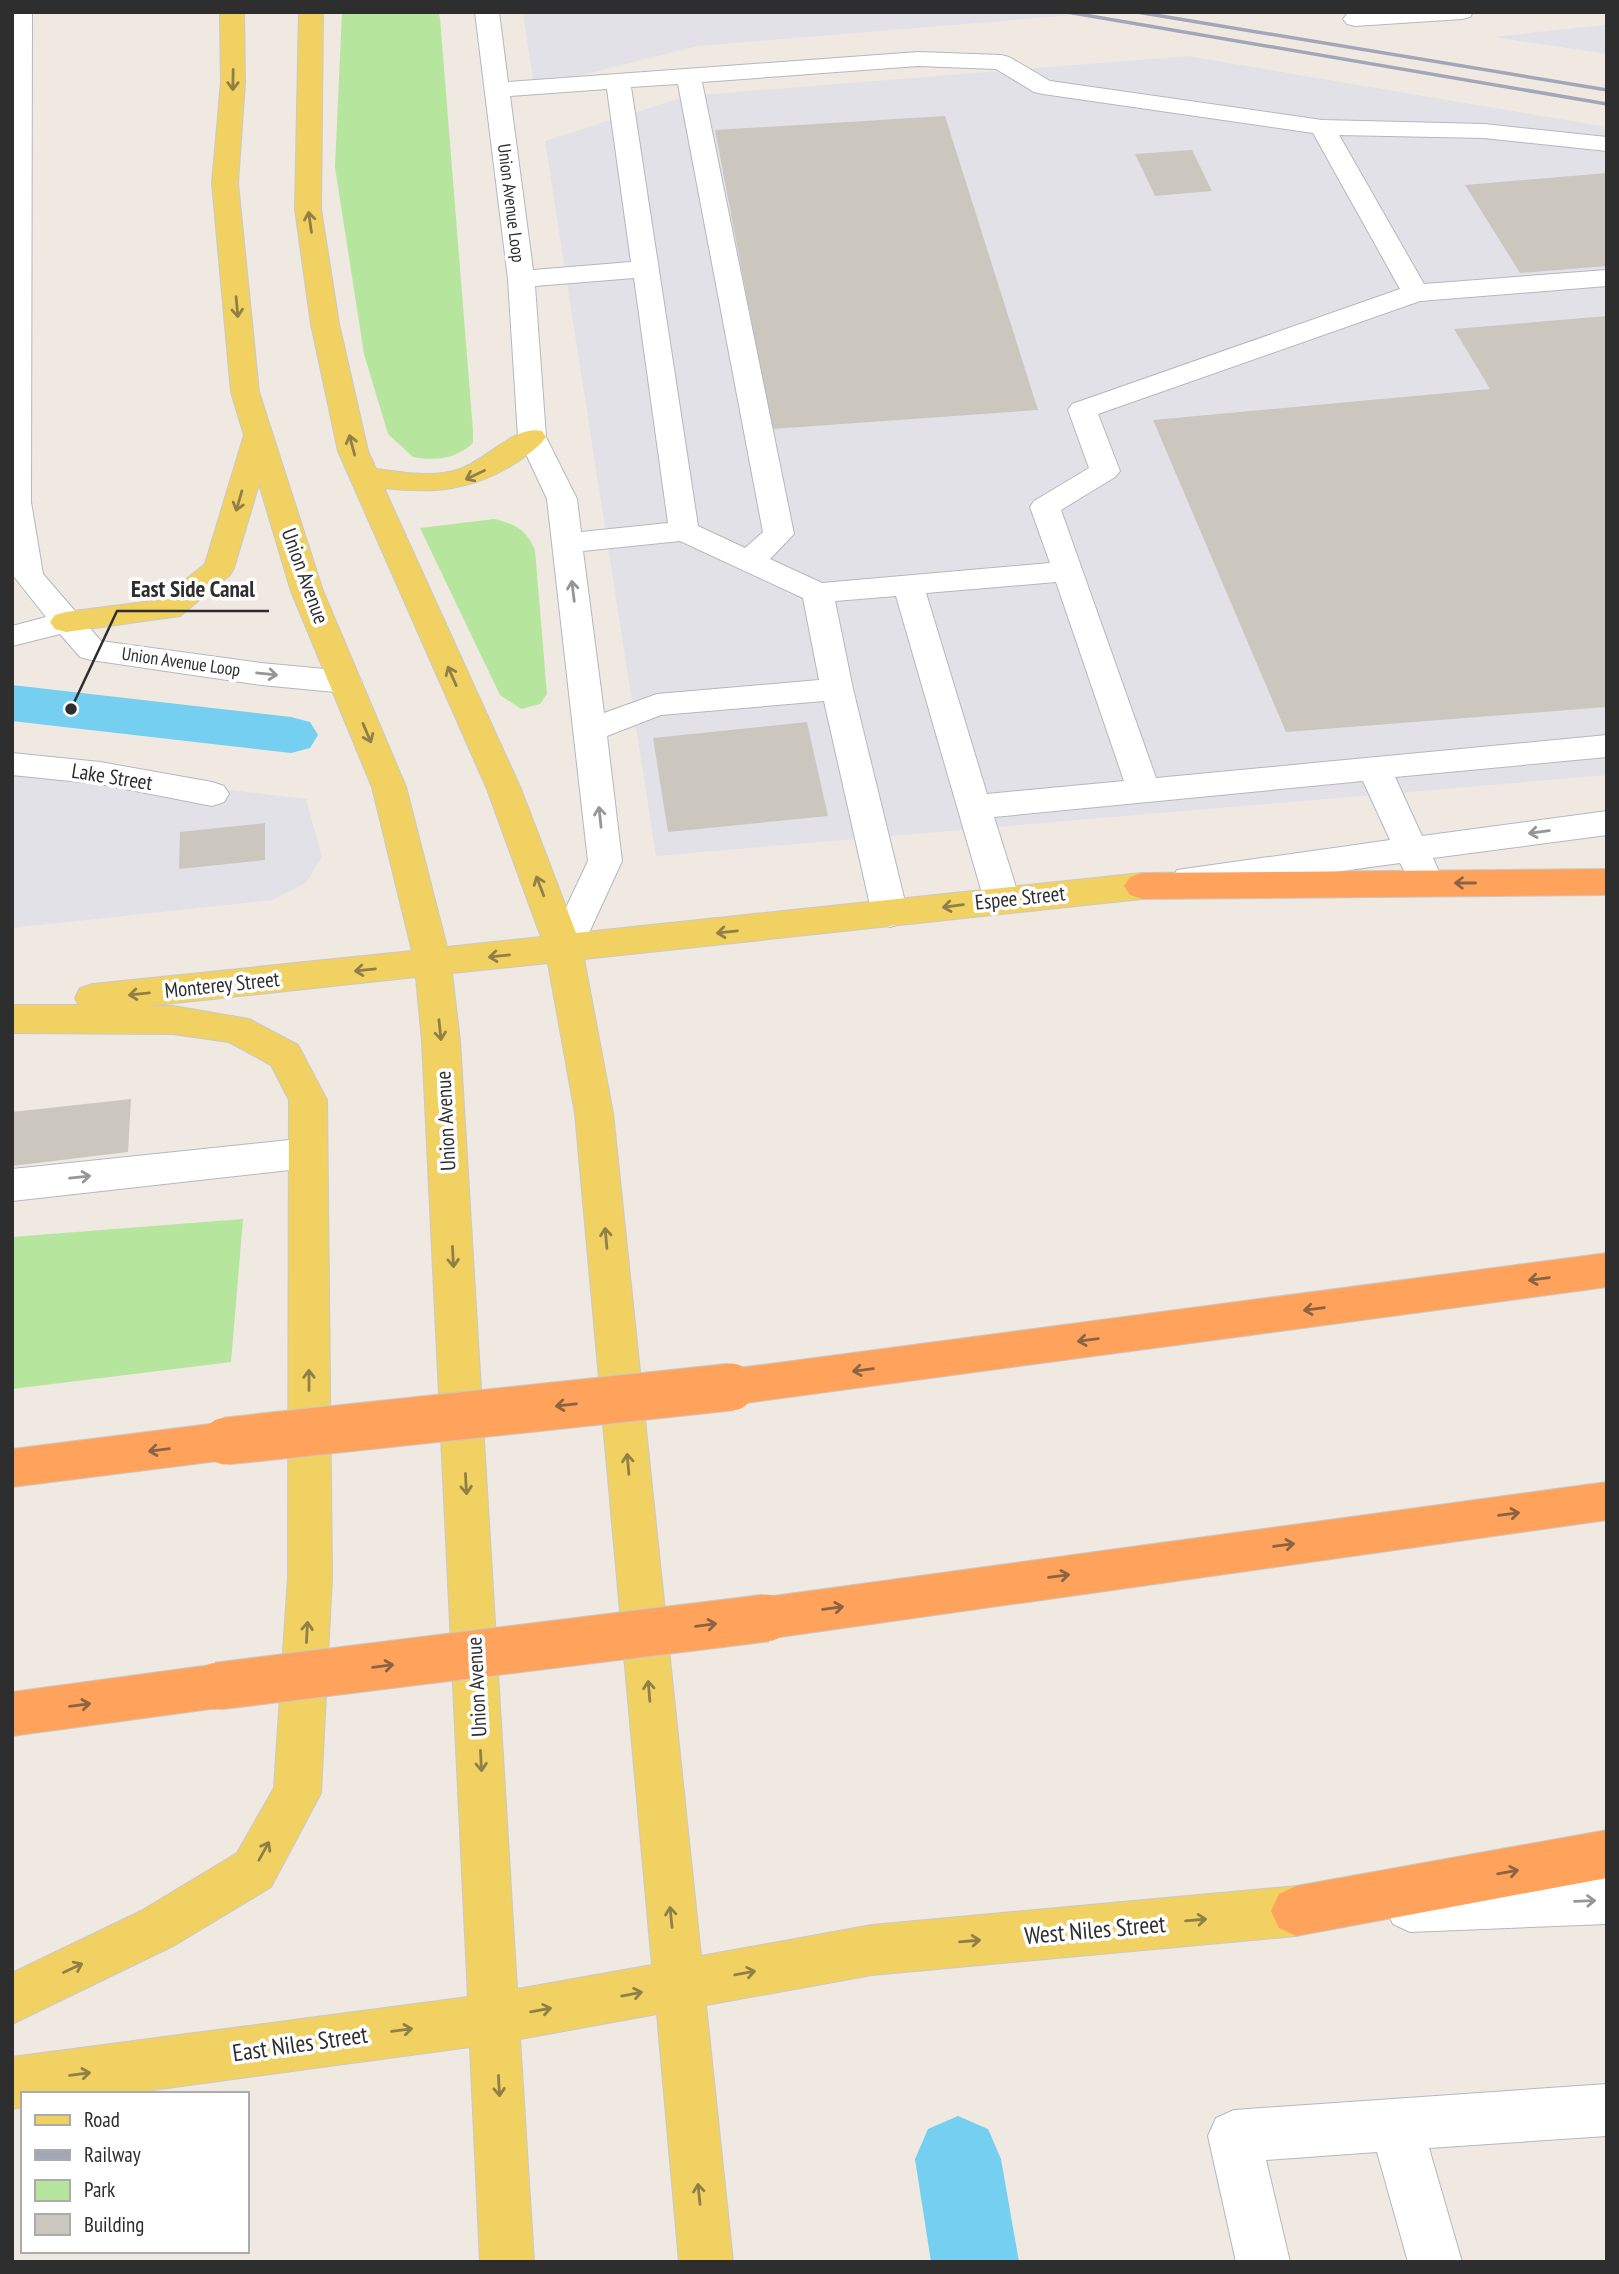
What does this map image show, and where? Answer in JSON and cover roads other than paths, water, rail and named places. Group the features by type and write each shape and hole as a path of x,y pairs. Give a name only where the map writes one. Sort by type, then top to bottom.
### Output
{"highway":[{"path":"1142,886 1607,882"},
{"path":"12,1468 226,1441 731,1387 1607,1270"},
{"path":"12,1714 766,1618 1607,1501"},
{"path":"1296,1911 1607,1854"}],"main road":[{"name":"Union Avenue","path":"232,12 233,82 225,183 245,392 307,591 389,787 433,962 441,1041 496,2018 507,2262"},
{"path":"311,15 308,209 325,324 353,451 504,789 564,950 594,1113 706,2262"},
{"path":"66,622 169,609 219,568 258,436"},
{"path":"363,476 427,484 467,480 503,461 532,437"},
{"name":"Espee Street","path":"433,962 1142,886"},
{"name":"Monterey Street","path":"12,1009 433,962"},
{"path":"12,1019 173,1020 236,1029 285,1055 308,1100 310,1577 297,1794 254,1870 158,1928 12,1999"},
{"name":"West Niles Street","path":"587,2002 872,1950 1296,1911"},
{"name":"East Niles Street","path":"12,2083 496,2018 587,2002"}],"street":[{"name":"Union Avenue Loop","path":"487,12 521,279 532,437"},
{"path":"1355,19 1462,12"},
{"name":"Union Avenue Loop","path":"18,21 14,431 16,502 28,576 91,650 261,674 346,682"},
{"path":"497,90 918,59 1001,62 1043,87 1322,127 1449,129 1607,144"},
{"path":"689,76 779,534 749,561"},
{"path":"618,80 684,531"},
{"path":"1322,127 1416,293"},
{"path":"521,279 646,269"},
{"path":"1144,791 1045,507 1105,471 1082,410 1416,293 1607,278"},
{"path":"532,437 562,499 605,861 564,950"},
{"path":"567,543 684,531 818,593 1068,571"},
{"path":"909,587 1002,900"},
{"path":"818,593 837,689 890,914"},
{"path":"12,636 66,622"},
{"path":"591,730 657,705 837,689"},
{"path":"974,807 1607,746"},
{"name":"Lake Street","path":"12,764 100,774 212,794"},
{"path":"1374,768 1427,883"},
{"name":"Espee Street","path":"1142,886 1607,823"},
{"path":"12,1185 308,1153"},
{"name":"West Niles Street","path":"1296,1911 1607,1900"},
{"path":"1263,2262 1234,2136 1396,2125 1604,2118"},
{"path":"1396,2125 1435,2262"}],"waterway":[{"path":"12,703 291,735"},
{"path":"958,2159 975,2262"}],"railway":[{"path":"1067,12 1607,104"},
{"path":"1137,12 1607,90"}],"place":[{"name":"East Side Canal","path":"71,709"}]}
